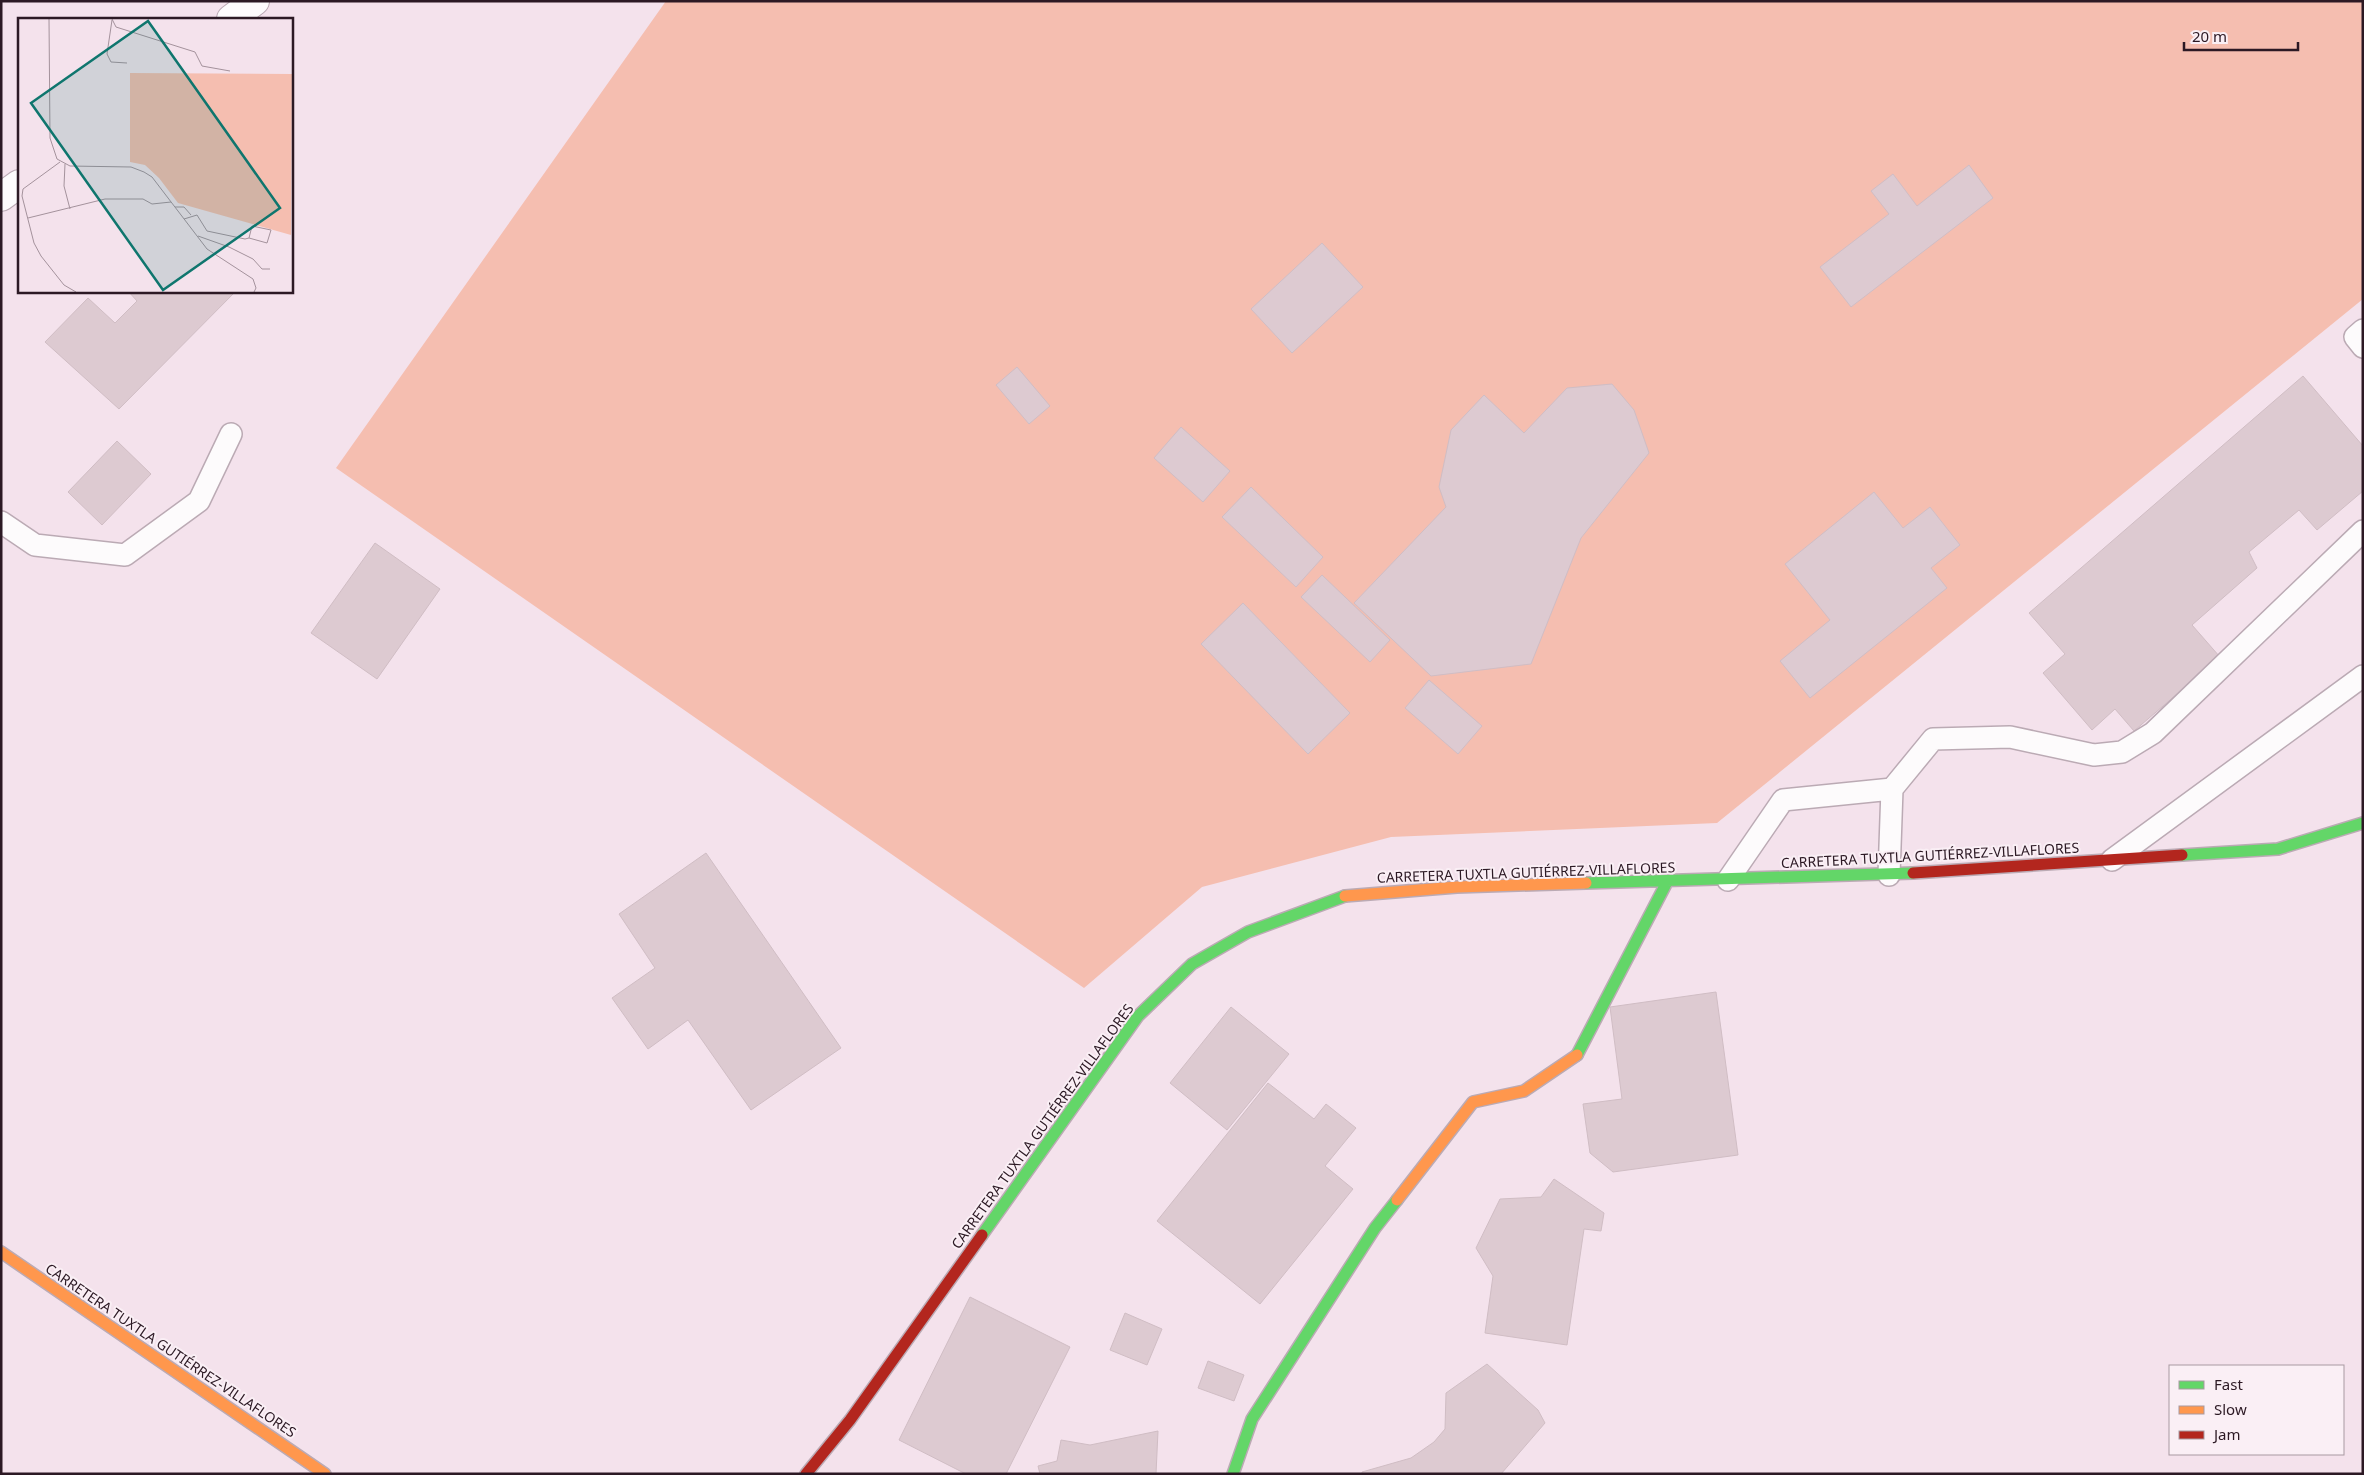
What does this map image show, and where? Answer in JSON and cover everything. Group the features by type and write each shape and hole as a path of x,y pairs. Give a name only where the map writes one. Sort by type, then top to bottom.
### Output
{"main road":[{"name":"CARRETERA TUXTLA GUTIÉRREZ-VILLAFLORES","path":"806,1474 850,1420 1138,1016 1192,964 1248,932 1347,895 1457,887 1888,875 2278,849 2363,823"},
{"path":"1233,1474 1252,1419 1374,1228 1473,1102 1524,1091 1576,1057 1667,882"},
{"name":"CARRETERA TUXTLA GUTIÉRREZ-VILLAFLORES","path":"1,1252 325,1474"}],"street":[{"path":"232,18 255,1"},
{"path":"1,197 18,185"}],"lane":[{"path":"2363,330 2355,337 2363,347"},
{"path":"1,522 35,545 125,555 199,501 231,434"},
{"path":"1888,875 1892,789 1933,739 2010,737 2094,755 2122,752 2153,733 2363,532"},
{"path":"2112,860 2363,676"},
{"path":"1728,880 1782,800 1892,789"}],"shaded area":[{"path":"666,1 2363,1 2363,299 1717,823 1391,837 1202,887 1084,988 336,468"}],"building":[{"path":"1969,165 1993,198 1851,307 1820,267 1889,214 1871,191 1893,174 1917,206"},
{"path":"1322,243 1363,287 1292,353 1251,309"},
{"path":"129,292 235,292 119,409 45,342 88,298 115,323 137,301"},
{"path":"1017,367 1050,406 1029,424 996,385"},
{"path":"2303,376 2363,446 2363,491 2317,530 2299,510 2249,552 2257,568 2192,625 2220,657 2134,731 2115,709 2092,730 2043,673 2065,654 2029,613"},
{"path":"1612,384 1634,410 1649,453 1581,538 1531,664 1431,676 1354,603 1446,507 1439,487 1451,430 1484,395 1524,433 1567,388"},
{"path":"1181,427 1230,471 1203,502 1154,458"},
{"path":"117,441 151,474 102,525 68,492"},
{"path":"1251,487 1323,557 1296,587 1222,517"},
{"path":"1874,492 1903,528 1930,507 1960,545 1931,568 1947,588 1810,698 1780,661 1830,620 1785,564"},
{"path":"375,543 440,589 377,679 311,633"},
{"path":"1322,575 1390,640 1370,662 1301,597"},
{"path":"1243,603 1350,713 1308,754 1201,644"},
{"path":"1429,680 1482,726 1458,754 1405,708"},
{"path":"706,853 841,1048 751,1110 688,1020 648,1049 612,998 655,968 619,914"},
{"path":"1716,992 1738,1155 1613,1172 1590,1153 1583,1104 1622,1099 1610,1007"},
{"path":"1231,1007 1289,1054 1227,1130 1170,1083"},
{"path":"1268,1083 1314,1119 1326,1104 1356,1128 1325,1166 1353,1189 1260,1304 1157,1221"},
{"path":"1554,1179 1604,1213 1601,1231 1584,1229 1567,1345 1485,1333 1493,1276 1476,1248 1500,1199 1541,1197"},
{"path":"970,1297 1070,1347 1006,1474 966,1474 899,1440"},
{"path":"1125,1313 1162,1329 1147,1365 1110,1350"},
{"path":"1208,1361 1244,1375 1234,1401 1198,1388"},
{"path":"1487,1364 1538,1410 1545,1423 1501,1474 1362,1474 1362,1472 1411,1458 1434,1442 1445,1429 1446,1393"},
{"path":"1158,1431 1156,1474 1040,1474 1038,1466 1057,1461 1061,1440 1090,1445"}],"traffic: fast":[{"path":"2182,855 2278,849 2363,823"},
{"path":"1586,883 1913,873"},
{"path":"1577,1055 1667,882"},
{"path":"982,1235 1138,1016 1192,964 1248,932 1345,896"},
{"path":"1233,1474 1252,1419 1375,1228 1397,1200"}],"traffic: slow":[{"path":"1345,896 1457,887 1586,883"},
{"path":"1397,1200 1473,1102 1524,1091 1577,1055"},
{"path":"1,1252 325,1474"}],"traffic: jam":[{"path":"1913,873 2182,855"},
{"path":"806,1474 850,1420 982,1235"}]}
